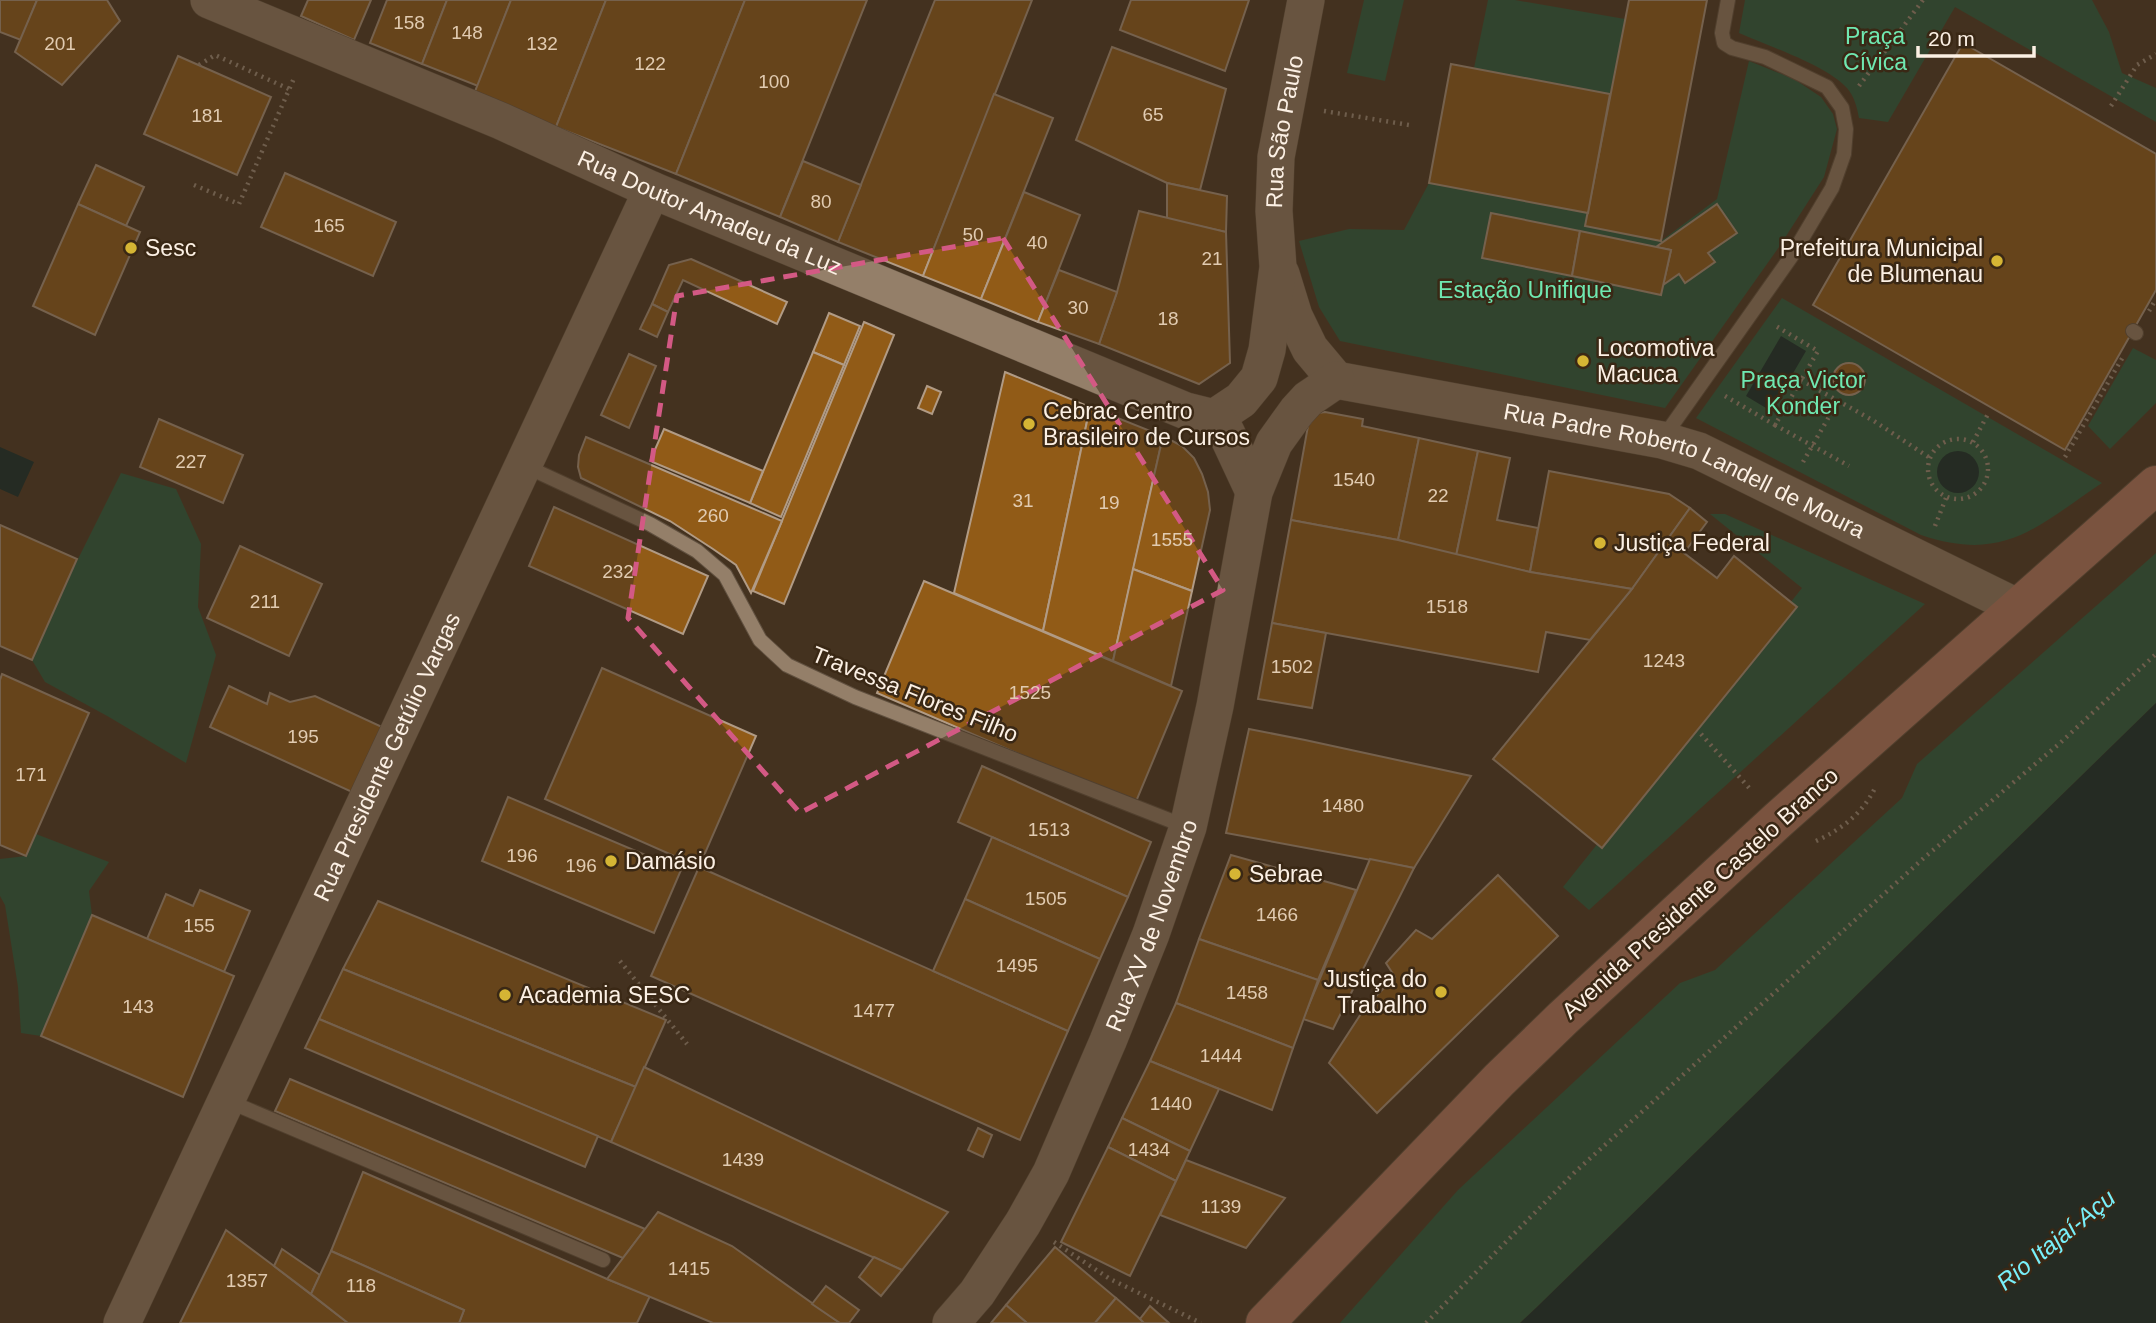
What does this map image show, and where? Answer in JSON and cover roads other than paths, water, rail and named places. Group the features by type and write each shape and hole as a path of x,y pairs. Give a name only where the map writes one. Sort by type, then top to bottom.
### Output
{"main road":[{"name":"Avenida Presidente Castelo Branco","path":"1265,1323 1499,1080 1634,951 2156,485"}],"street":[{"name":"Rua Doutor Amadeu da Luz","path":"209,0 501,121 652,190 1186,411 1214,418"},
{"name":"Rua São Paulo","path":"1306,0 1276,157 1274,211 1279,267 1294,316 1310,349 1336,380"},
{"name":"Rua Presidente Getúlio Vargas","path":"122,1323 652,190"},
{"name":"Rua São Paulo","path":"1214,418 1241,400 1259,378 1267,350 1279,267"},
{"name":"Rua Padre Roberto Landell de Moura","path":"1336,380 1662,440 1699,451 2017,607"},
{"name":"Rua XV de Novembro","path":"951,1323 977,1293 1023,1223 1051,1173 1108,1041 1151,934 1188,827 1215,706 1255,492 1274,443 1297,411 1308,398 1336,380"},
{"path":"1214,418 1226,432 1255,492"}],"lane":[{"path":"1662,440 1791,257 1832,188 1844,154 1846,129 1842,108 1827,87 1765,57 1732,48 1724,43 1722,33 1728,0"},
{"name":"Travessa Flores Filho","path":"524,465 650,524 697,551 725,575 760,640 787,665 855,697 1188,827"},
{"path":"227,1100 603,1260"}],"water":[{"path":"1781,336 1806,351 1771,411 1746,396"},
{"path":"0,447 34,462 18,497 0,489"},
{"path":"1958,451 1973,457 1979,472 1973,487 1958,493 1943,487 1937,472 1943,457"},
{"name":"Rio Itajaí-Açu","path":"2156,703 2156,1323 1520,1323 1537,1307"}],"place":[{"name":"Sesc","path":"131,248"},
{"name":"Prefeitura Municipal de Blumenau","path":"1997,261"},
{"name":"Locomotiva Macuca","path":"1583,361"},
{"name":"Cebrac Centro Brasileiro de Cursos","path":"1029,424"},
{"name":"Justiça Federal","path":"1600,543"},
{"name":"Damásio","path":"611,861"},
{"name":"Sebrae","path":"1235,874"},
{"name":"Justiça do Trabalho","path":"1441,992"},
{"name":"Academia SESC","path":"505,995"}],"park label":[{"name":"Praça Cívica","path":"1875,49"},
{"name":"Estação Unifique","path":"1525,290"},
{"name":"Praça Victor Konder","path":"1803,393"}]}
